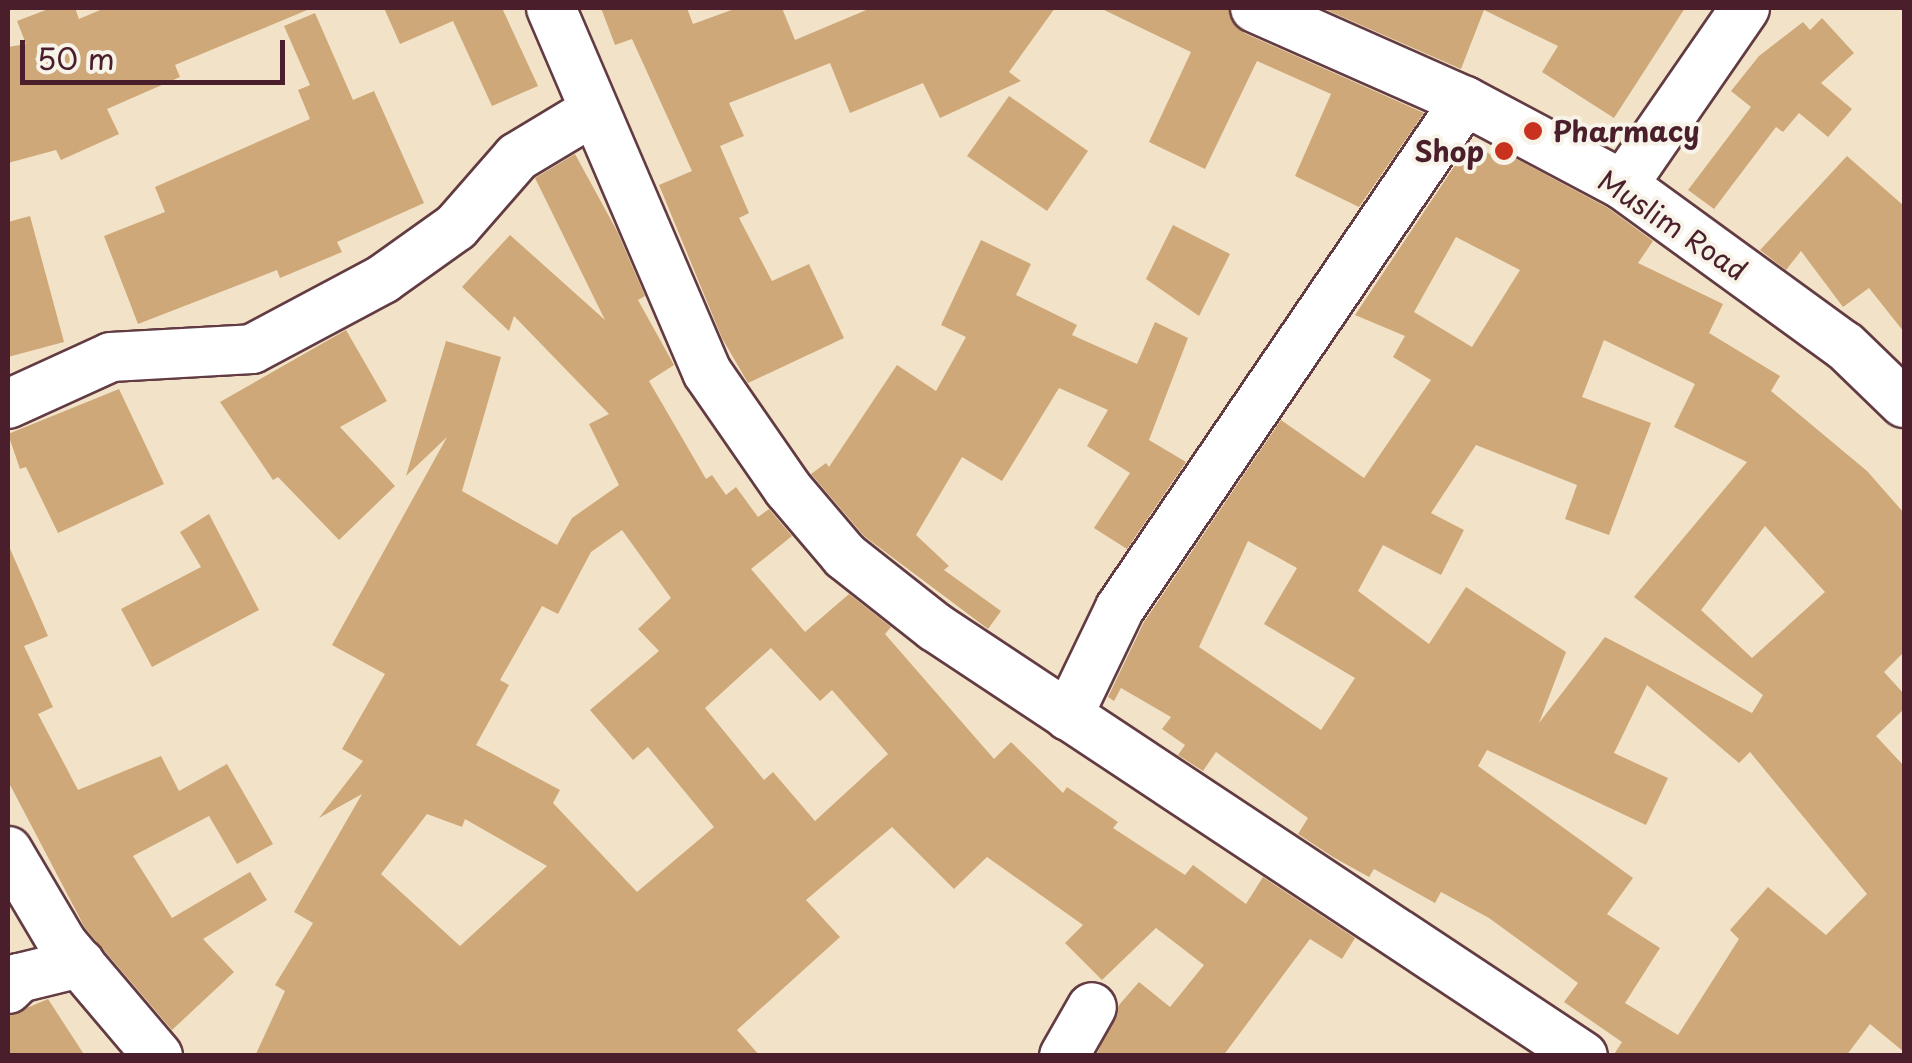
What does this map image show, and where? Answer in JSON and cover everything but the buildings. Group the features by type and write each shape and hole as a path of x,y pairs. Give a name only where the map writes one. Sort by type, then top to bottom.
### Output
{"street":[{"path":"551,8 592,112 707,372 788,490 844,556 1068,716 1583,1056"},
{"name":"Muslim Road","path":"1255,8 1464,101 1623,186 1845,346 1904,403"},
{"path":"1623,186 1745,8"},
{"path":"1068,716 1120,608 1464,101"},
{"path":"8,404 111,357 252,349 384,279 456,226 517,157 592,112"},
{"path":"8,851 80,963 158,1056"},
{"path":"8,990 19,978 80,963"},
{"path":"1064,1056 1092,1008"}],"place":[{"name":"Pharmacy","path":"1533,131"},
{"name":"Shop","path":"1504,151"}]}
